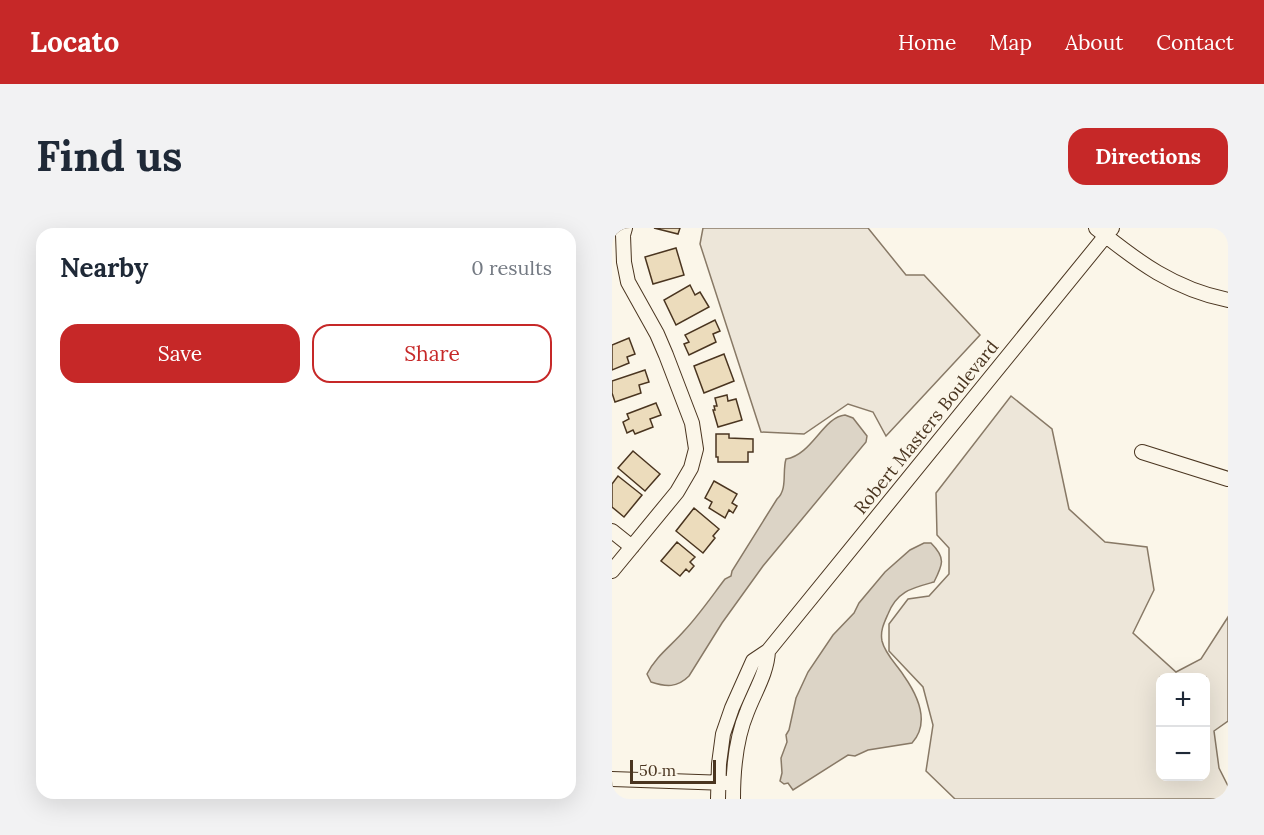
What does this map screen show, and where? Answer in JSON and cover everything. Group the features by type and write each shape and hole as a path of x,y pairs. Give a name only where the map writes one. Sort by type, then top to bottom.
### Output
{"street":[{"path":"612,570 676,492 691,468 696,449 692,423 666,356 657,334 628,282 624,262 625,228"},
{"path":"1105,231 1164,278 1202,295 1228,300"},
{"name":"Robert Masters Boulevard","path":"718,799 723,734 753,661 768,651 1105,231"},
{"path":"1142,452 1228,479"},
{"path":"612,531 632,547"},
{"name":"Robert Masters Boulevard","path":"733,799 739,741 746,714 767,665 768,651"},
{"path":"612,779 734,784"}],"shaded area":[{"path":"703,228 868,228 906,275 924,275 980,335 886,436 873,412 848,404 804,434 761,432 700,244"},
{"path":"1011,396 1052,429 1069,509 1105,542 1147,547 1154,590 1133,633 1176,672 1201,659 1228,617 1228,721 1214,731 1219,768 1228,786 1228,799 955,799 926,771 933,725 923,687 889,651 889,624 908,599 929,596 949,574 949,548 937,535 936,493"},
{"path":"845,415 853,418 867,436 866,442 763,566 722,623 689,676 680,683 671,685 651,682 647,674 659,656 695,619 725,579 731,576 780,495 784,485 786,459 803,451 830,422"},
{"path":"924,543 931,543 941,557 941,566 937,576 934,582 912,589 896,600 885,621 882,634 886,650 914,692 921,718 917,735 912,743 868,750 855,756 848,755 793,790 788,783 784,784 780,781 781,758 787,742 786,735 796,698 808,672 833,635 854,613 859,603 885,572 910,550"}],"building":[{"path":"654,228 680,228 678,234"},
{"path":"676,248 684,275 653,284 645,257"},
{"path":"690,285 695,295 700,292 709,307 676,325 664,300"},
{"path":"715,320 720,331 713,334 716,342 689,355 684,344 689,342 685,335"},
{"path":"629,338 635,354 627,357 629,363 612,370 612,345"},
{"path":"724,354 734,381 704,393 694,366"},
{"path":"645,370 649,382 639,385 641,393 615,402 612,381"},
{"path":"727,395 728,401 736,399 742,420 718,427 713,410 715,410 714,406 717,406 715,398"},
{"path":"656,403 661,415 650,419 653,427 635,434 633,430 627,433 623,422 629,419 627,414"},
{"path":"716,434 729,434 729,438 753,439 753,452 748,452 748,462 718,462"},
{"path":"633,451 660,474 645,491 618,468"},
{"path":"618,476 642,495 624,517 612,507 612,484"},
{"path":"714,481 737,494 732,503 737,506 733,513 729,510 725,518 709,508 712,502 705,498"},
{"path":"694,508 719,529 703,553 676,531"},
{"path":"677,542 695,557 690,562 694,566 689,572 686,569 680,576 661,561"}]}
